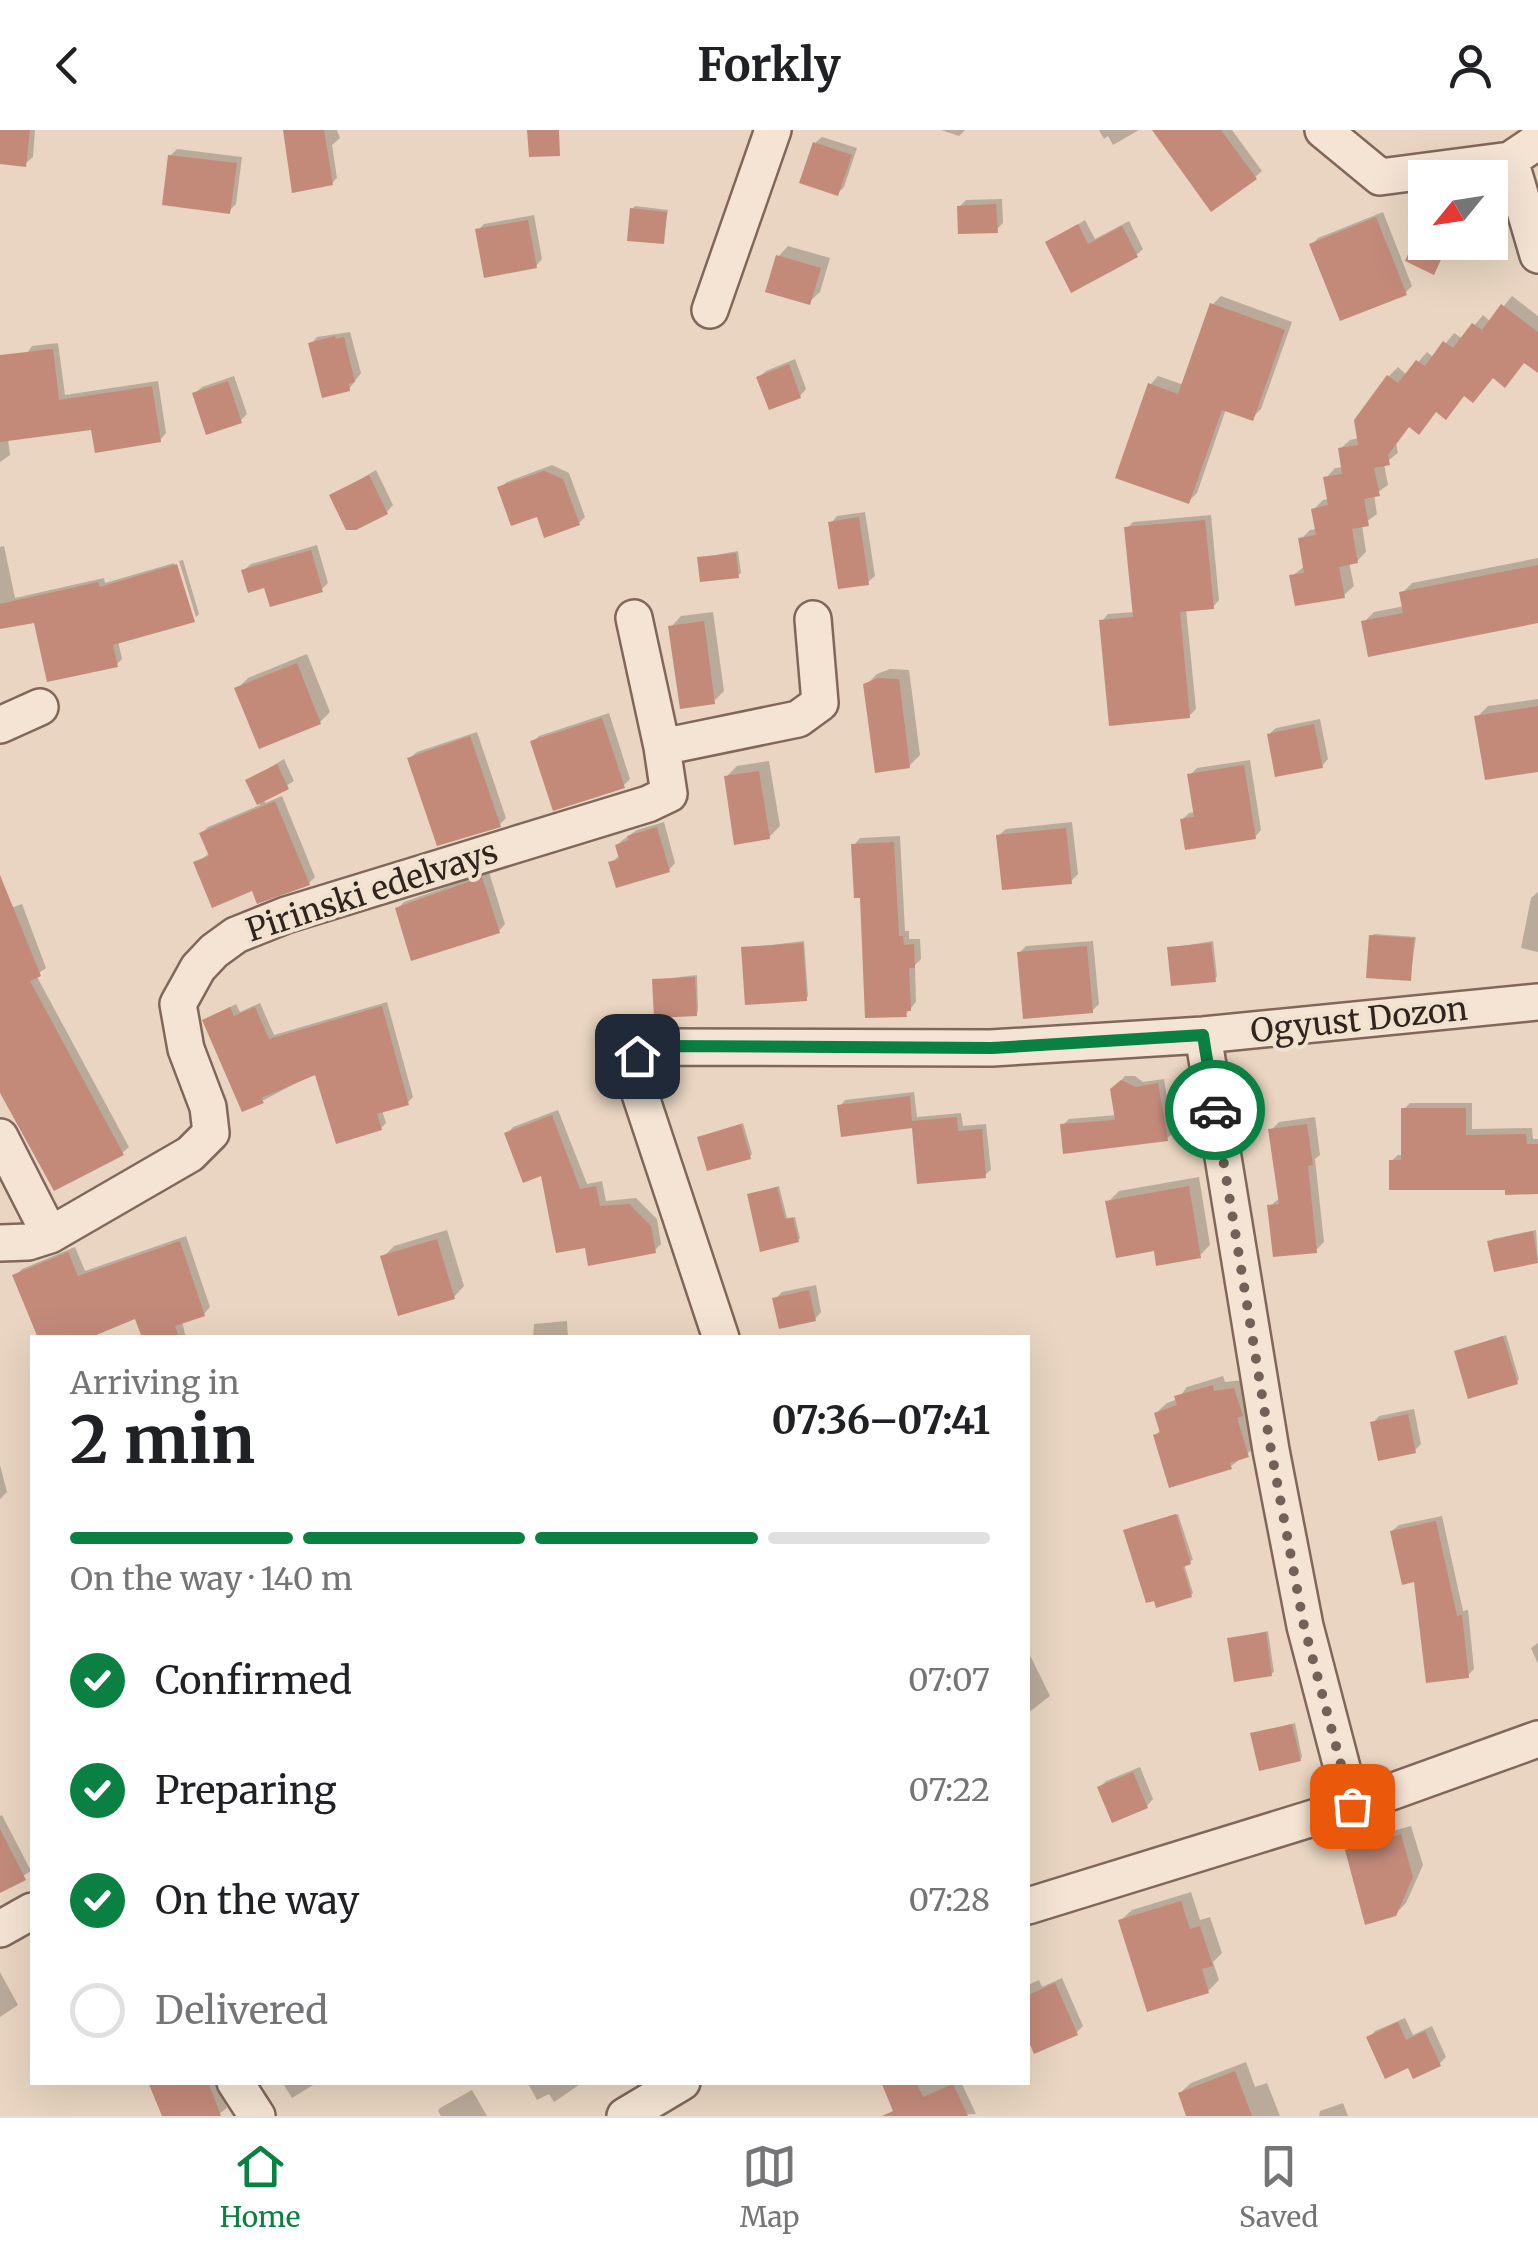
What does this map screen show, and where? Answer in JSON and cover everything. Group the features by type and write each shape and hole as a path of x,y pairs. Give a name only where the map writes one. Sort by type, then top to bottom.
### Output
{"street":[{"path":"710,310 773,130"},
{"path":"1323,130 1380,177 1524,150 1538,255"},
{"path":"634,618 662,747 798,718 820,703 813,619"},
{"path":"0,725 40,706"},
{"name":"Pirinski edelvays","path":"0,1243 28,1242 50,1235 190,1154 211,1133 208,1107 186,1049 178,1004 198,968 236,935 286,914 648,804 668,794 662,747"},
{"name":"Ogyust Dozon","path":"719,1335 637,1084 637,1056 661,1046 992,1048 1203,1035 1538,1002"},
{"path":"1203,1035 1304,1626 1352,1806"},
{"path":"0,1138 50,1235"},
{"path":"1030,1905 1352,1806 1538,1740"},
{"path":"0,1929 30,1912"},
{"path":"237,2085 257,2116"},
{"path":"625,2116 677,2085"}],"building":[{"path":"0,130 30,130 26,167 0,164"},
{"path":"283,130 324,130 333,185 292,193"},
{"path":"527,130 559,130 560,156 529,157"},
{"path":"1152,130 1221,130 1257,179 1211,212"},
{"path":"813,142 852,155 838,196 799,183"},
{"path":"168,155 237,163 230,214 162,205"},
{"path":"996,204 998,233 958,234 957,206"},
{"path":"630,208 667,212 664,244 627,241"},
{"path":"1376,217 1407,295 1340,321 1309,244"},
{"path":"528,220 537,268 484,278 475,229"},
{"path":"1078,224 1088,244 1122,226 1138,257 1071,293 1045,242"},
{"path":"1408,254 1408,260 1441,260 1434,275 1405,261"},
{"path":"776,255 821,268 810,305 765,292"},
{"path":"1210,303 1285,330 1253,421 1222,410 1189,504 1115,478 1148,383 1178,394"},
{"path":"1501,304 1538,332 1538,373 1524,363 1505,388 1493,378 1473,403 1464,396 1446,420 1436,412 1419,435 1409,427 1388,455 1390,465 1374,468 1380,496 1364,499 1369,526 1352,529 1358,563 1339,567 1345,598 1295,606 1289,575 1304,573 1298,538 1316,535 1311,509 1328,505 1323,477 1342,474 1338,448 1358,445 1354,420 1387,375 1398,383 1416,360 1425,366 1443,341 1453,348 1472,323 1482,330"},
{"path":"344,337 355,382 349,384 350,391 322,398 308,343"},
{"path":"53,349 59,400 152,386 161,442 95,453 91,430 0,442 0,355"},
{"path":"789,364 801,398 769,410 756,377"},
{"path":"228,381 242,423 206,435 192,393"},
{"path":"544,471 563,479 580,525 544,538 537,517 511,526 497,487"},
{"path":"369,475 388,514 356,530 346,530 329,495"},
{"path":"859,517 869,585 838,589 828,522"},
{"path":"1205,520 1214,609 1180,612 1190,718 1109,726 1099,620 1133,617 1124,527"},
{"path":"311,550 323,592 270,607 264,588 248,593 241,570"},
{"path":"736,553 739,578 700,582 697,557"},
{"path":"177,564 195,622 113,645 118,667 47,682 34,623 0,629 0,604 98,582 100,587"},
{"path":"1538,565 1538,623 1368,657 1361,621 1403,613 1399,592"},
{"path":"704,621 715,704 680,709 668,626"},
{"path":"297,663 321,724 259,749 234,688"},
{"path":"878,678 899,679 910,768 875,773 863,684"},
{"path":"1538,706 1538,772 1485,780 1474,716"},
{"path":"602,718 625,788 553,811 530,741"},
{"path":"1314,724 1323,768 1275,777 1267,734"},
{"path":"470,736 501,827 437,846 407,758"},
{"path":"277,764 289,789 257,805 245,780"},
{"path":"1244,765 1256,839 1185,850 1180,819 1194,817 1187,774"},
{"path":"759,771 770,839 734,845 724,776"},
{"path":"275,801 310,885 257,904 252,891 212,908 193,862 209,856 199,833"},
{"path":"657,827 670,872 616,888 608,862 619,859 615,845 629,840 627,836"},
{"path":"1066,828 1072,884 1002,890 996,835"},
{"path":"894,842 899,936 903,936 904,945 914,944 915,968 909,968 911,1011 906,1011 907,1017 865,1018 860,898 854,898 851,844"},
{"path":"0,875 41,976 30,981 124,1155 54,1191 0,1093"},
{"path":"482,877 500,933 411,961 395,908"},
{"path":"1369,935 1414,938 1411,981 1366,978"},
{"path":"803,943 807,1001 745,1005 741,947"},
{"path":"1211,943 1216,982 1171,986 1167,947"},
{"path":"1087,946 1093,1013 1023,1019 1017,952"},
{"path":"695,977 697,1016 654,1018 652,979"},
{"path":"382,1006 409,1105 377,1114 382,1130 336,1144 315,1075 261,1098 264,1103 242,1112 202,1020 230,1007 234,1016 255,1007 269,1039"},
{"path":"1121,1080 1136,1087 1158,1083 1168,1141 1063,1154 1060,1124 1115,1120 1110,1089"},
{"path":"910,1096 912,1121 957,1117 958,1131 982,1129 986,1178 917,1184 912,1128 841,1137 837,1105"},
{"path":"1401,1108 1466,1108 1466,1135 1526,1134 1527,1144 1538,1144 1538,1194 1505,1195 1505,1190 1389,1190 1389,1160 1401,1160"},
{"path":"552,1115 580,1189 596,1186 600,1206 629,1204 651,1226 656,1253 588,1266 585,1248 556,1253 541,1176 523,1183 504,1133"},
{"path":"741,1124 751,1159 707,1171 697,1137"},
{"path":"1307,1124 1317,1253 1273,1257 1267,1205 1279,1204 1268,1129"},
{"path":"1189,1186 1201,1258 1156,1266 1154,1251 1116,1258 1105,1201"},
{"path":"777,1187 785,1219 793,1218 799,1242 760,1252 747,1194"},
{"path":"1533,1231 1538,1263 1494,1272 1487,1241"},
{"path":"437,1239 455,1299 398,1316 380,1256"},
{"path":"180,1241 205,1316 175,1326 178,1335 141,1335 135,1319 96,1335 37,1335 12,1275 68,1252 78,1276"},
{"path":"809,1290 816,1321 779,1329 772,1298"},
{"path":"1503,1336 1518,1384 1468,1399 1454,1351"},
{"path":"1213,1385 1214,1391 1234,1388 1243,1416 1237,1418 1249,1457 1230,1463 1232,1469 1169,1488 1153,1435 1160,1433 1154,1413 1177,1405 1174,1396"},
{"path":"1408,1414 1416,1453 1378,1461 1370,1422"},
{"path":"1176,1514 1191,1564 1183,1567 1192,1597 1156,1608 1154,1601 1146,1603 1123,1530"},
{"path":"1436,1521 1457,1616 1462,1615 1469,1678 1426,1683 1414,1582 1402,1585 1390,1531"},
{"path":"1266,1632 1272,1676 1234,1682 1227,1638"},
{"path":"1292,1724 1301,1761 1259,1771 1250,1733"},
{"path":"1133,1772 1148,1808 1112,1823 1097,1787"},
{"path":"0,1829 26,1880 0,1893"},
{"path":"1401,1834 1413,1877 1396,1916 1365,1925 1345,1850"},
{"path":"1181,1901 1190,1929 1200,1926 1213,1966 1202,1969 1209,1993 1147,2012 1118,1920"},
{"path":"1055,1983 1078,2035 1034,2054 1030,2045 1030,1994"},
{"path":"1398,2022 1406,2040 1425,2031 1441,2066 1413,2079 1408,2068 1385,2079 1366,2037"},
{"path":"1235,2071 1252,2116 1186,2116 1178,2093"},
{"path":"149,2085 209,2085 221,2116 162,2116"},
{"path":"882,2085 917,2085 923,2097 953,2085 968,2116 882,2116 893,2111"}],"way so far":[{"path":"1215,1110 1304,1626 1352,1806"}],"route":[{"path":"637,1056 661,1046 992,1048 1203,1035 1215,1110"}]}
